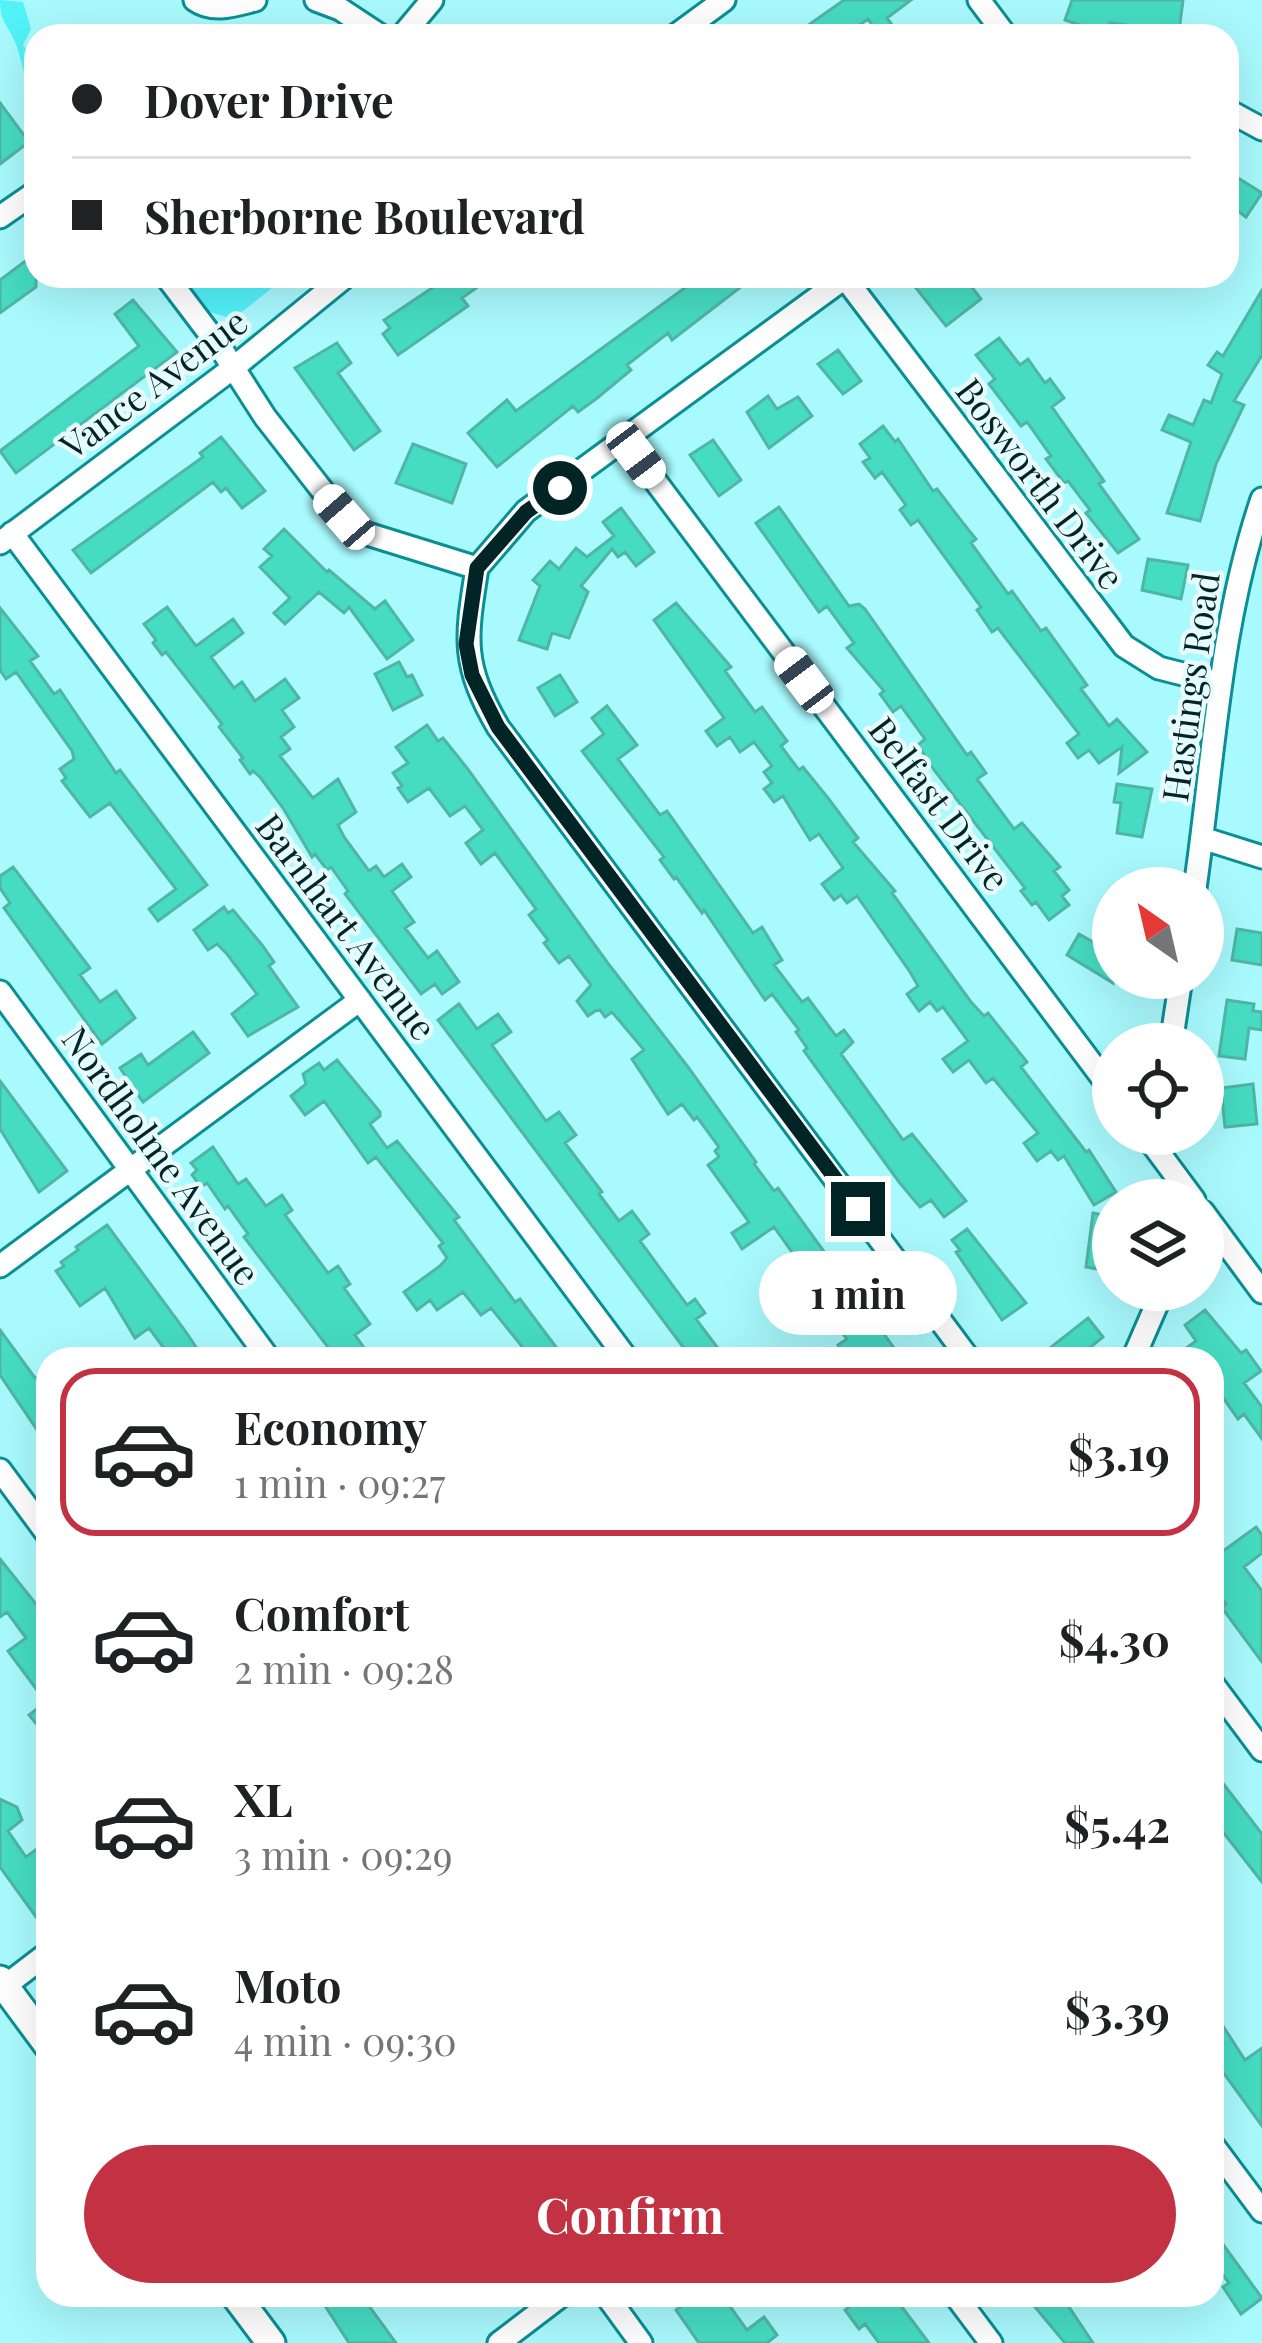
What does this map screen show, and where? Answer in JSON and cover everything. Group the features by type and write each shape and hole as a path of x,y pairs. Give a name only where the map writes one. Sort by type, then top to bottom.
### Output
{"main road":[{"path":"2,1983 36,2028"},
{"path":"244,2307 271,2343"}],"street":[{"path":"195,0 222,8 255,0"},
{"path":"316,0 363,24"},
{"path":"412,24 432,0"},
{"path":"691,24 724,0"},
{"path":"175,288 328,499 361,532 477,568"},
{"name":"Vance Avenue","path":"6,538 331,288"},
{"path":"831,288 526,512 477,568 466,644 472,675 498,727 960,1347"},
{"name":"Bosworth Drive","path":"854,288 1124,646 1159,668 1218,683"},
{"name":"Belfast Drive","path":"626,442 1092,1064"},
{"name":"Hastings Road","path":"1198,867 1218,683 1235,592 1262,499"},
{"name":"Barnhart Avenue","path":"6,538 618,1347"},
{"path":"1202,838 1262,857"},
{"name":"Nordholme Avenue","path":"0,992 260,1347"},
{"path":"0,1266 360,1000"},
{"path":"1224,1240 1262,1292"},
{"path":"1138,1347 1154,1311"},
{"path":"0,1469 36,1518"},
{"path":"1224,1699 1262,1750"},
{"path":"2,1983 36,1961"},
{"path":"1224,2160 1262,2211"},
{"path":"499,2343 546,2307"},
{"path":"615,2307 641,2343"},
{"path":"965,2307 991,2343"}],"shaded area":[{"path":"0,0 23,2 30,24 24,24 24,70 14,40"},
{"path":"188,288 272,288 233,319 206,311"}],"building":[{"path":"844,0 911,0 887,18 891,24 872,24 868,19 861,24 810,24"},
{"path":"1072,0 1183,0 1180,24 1065,20"},
{"path":"0,103 24,135 24,146 0,164"},
{"path":"1239,179 1262,193 1246,217 1239,212"},
{"path":"24,262 24,288 35,288 0,313 0,280"},
{"path":"432,288 476,288 462,298 468,306 398,355 383,334 390,328 384,320"},
{"path":"685,288 739,288 672,340 668,333 627,365 631,370 596,399 578,412 573,406 497,467 468,433 507,400 516,411"},
{"path":"916,288 973,288 981,299 946,326"},
{"path":"1262,290 1262,355 1234,401 1244,405 1216,464 1200,521 1167,513 1191,442 1162,430 1169,415 1193,425 1204,400 1211,403 1222,374 1208,365 1217,352 1223,356"},
{"path":"133,300 177,352 16,473 0,451 139,346 115,314"},
{"path":"999,338 1020,365 1028,359 1045,383 1050,379 1064,398 1052,407 1139,539 1118,553 1068,481 1064,483 1046,459 1051,456 1027,422 1021,426 989,384 995,379 976,355"},
{"path":"337,343 351,363 338,373 380,431 354,450 295,368"},
{"path":"838,350 861,381 843,394 818,364"},
{"path":"768,396 777,409 798,397 812,416 769,448 747,412"},
{"path":"883,426 976,539 971,543 1008,594 1012,591 1041,631 1046,628 1087,685 1081,689 1109,726 1117,719 1147,752 1119,773 1122,747 1099,763 1089,750 1078,758 1067,743 1079,734 998,628 992,632 977,610 981,607 918,520 911,525 900,510 906,505 882,472 875,478 863,462 870,458 860,444"},
{"path":"221,437 265,491 242,508 226,488 221,492 213,482 91,573 73,550 203,457 200,453"},
{"path":"713,440 741,480 719,496 690,455"},
{"path":"413,444 466,464 452,503 396,483"},
{"path":"779,507 849,606 859,604 865,609 967,755 971,752 986,773 977,779 1014,829 1022,823 1060,867 1054,871 1069,890 1062,896 1069,905 1049,920 1021,891 1025,888 934,770 918,745 925,739 901,706 893,712 880,694 884,691 847,648 854,643 827,606 819,612 756,523"},
{"path":"621,508 654,552 636,566 625,552 618,557 612,549 581,586 588,592 569,638 552,633 547,649 519,640 540,586 533,580 550,561 559,569 576,548 587,557 614,536 603,522"},
{"path":"284,529 327,572 375,609 385,601 413,640 387,659 349,607 344,613 319,592 285,624 274,613 290,598 260,567 272,556 264,549"},
{"path":"1148,559 1188,565 1181,599 1142,590"},
{"path":"676,603 731,667 725,671 755,712 762,707 787,741 781,746 858,838 853,842 895,891 892,893 971,1002 984,1016 988,1013 1027,1062 1021,1067 1089,1150 1108,1179 1092,1179 1092,1202 1064,1156 1058,1160 1051,1151 1037,1161 1024,1143 1038,1133 993,1078 986,1083 969,1060 953,1072 943,1059 968,1041 943,1007 937,1011 930,1002 919,1011 907,994 918,986 857,896 847,903 841,895 834,900 822,884 843,868 819,834 810,840 783,796 774,802 764,789 772,783 764,772 772,766 754,742 740,752 730,737 717,746 706,731 724,718 654,620"},
{"path":"167,607 196,646 233,619 243,633 211,657 234,688 242,682 255,701 285,679 299,698 282,710 294,727 281,737 290,749 280,756 313,798 338,779 356,812 338,825 344,837 369,871 376,866 384,877 402,864 411,877 392,891 414,922 405,928 428,958 437,951 459,982 442,994 435,984 421,994 345,894 348,891 331,867 327,870 315,854 312,857 260,777 253,771 250,774 240,760 243,758 219,727 222,724 166,652 162,655 153,643 156,640 144,624"},
{"path":"0,608 38,656 30,661 54,694 60,690 116,773 120,770 207,885 158,921 149,909 176,889 110,803 90,817 62,781 66,778 60,769 74,759 72,751 16,672 6,679 0,670"},
{"path":"399,662 422,695 393,710 375,674"},
{"path":"560,675 577,702 555,716 538,688"},
{"path":"607,706 637,745 618,759 660,815 667,811 753,933 762,927 782,960 774,965 802,1002 808,998 836,1036 844,1030 853,1042 841,1054 903,1140 912,1134 966,1201 944,1217 931,1200 920,1207 899,1182 804,1051 807,1048 799,1030 772,994 765,1000 704,910 702,913 674,879 660,860 664,857 582,751 604,734 592,718"},
{"path":"427,725 438,741 443,738 893,1347 839,1347 847,1339 806,1289 814,1283 774,1227 742,1249 732,1233 749,1222 708,1165 719,1157 715,1151 719,1147 682,1104 668,1114 632,1059 644,1050 612,1012 605,1017 600,1010 588,1016 577,1001 591,985 569,956 559,963 544,943 548,940 529,915 536,909 495,853 481,864 466,843 483,830 465,806 450,816 429,788 408,802 393,773 408,763 396,747"},
{"path":"1117,784 1152,789 1142,837 1117,833 1121,803 1114,802"},
{"path":"13,867 90,968 80,975 100,1002 116,991 135,1018 102,1044 4,908 10,903 0,888 0,876"},
{"path":"224,907 228,913 233,910 262,945 274,962 269,966 298,1007 248,1036 232,1014 257,994 227,954 217,944 208,950 194,930"},
{"path":"1237,929 1262,933 1262,965 1232,960"},
{"path":"1079,934 1092,941 1092,970 1067,955"},
{"path":"1227,1000 1254,1004 1253,1011 1262,1012 1262,1030 1249,1028 1245,1059 1224,1057"},
{"path":"459,1004 477,1029 498,1014 511,1032 492,1045 546,1121 559,1112 576,1135 565,1143 602,1192 599,1194 619,1221 632,1211 649,1234 640,1241 687,1305 695,1299 705,1313 696,1319 717,1347 683,1347 438,1020"},
{"path":"193,1032 209,1053 143,1102 120,1068 141,1054 148,1065"},
{"path":"337,1060 380,1112 370,1124 387,1148 397,1141 459,1217 454,1220 515,1302 520,1299 556,1347 522,1347 491,1308 481,1315 463,1292 437,1310 430,1300 417,1310 404,1292 447,1258 439,1246 443,1243 376,1157 368,1163 324,1101 305,1115 291,1096 306,1084 303,1074 319,1063 324,1070"},
{"path":"0,1081 67,1171 39,1192 0,1129"},
{"path":"1253,1084 1257,1124 1225,1127 1224,1088"},
{"path":"213,1147 238,1184 246,1179 266,1206 282,1195 292,1210 285,1215 328,1273 338,1266 350,1284 344,1288 370,1324 355,1335 364,1347 328,1347 244,1237 248,1234 228,1206 225,1209 207,1183 201,1187 192,1175 197,1170 191,1163"},
{"path":"1092,1221 1092,1268 1086,1267"},
{"path":"107,1225 196,1347 163,1347 149,1328 135,1338 105,1288 80,1306 56,1271 76,1247"},
{"path":"967,1229 1026,1303 1002,1320 956,1252 960,1250 952,1240"},
{"path":"1206,1311 1261,1371 1244,1383 1262,1407 1262,1439 1244,1414 1238,1419 1224,1399 1224,1347 1188,1347 1196,1341 1185,1325"},
{"path":"1088,1318 1103,1337 1091,1347 1051,1347"},
{"path":"0,1330 36,1378 36,1428 0,1375"},
{"path":"1256,1527 1262,1535 1262,1553 1244,1567 1262,1591 1262,1662 1224,1611 1224,1550"},
{"path":"0,1559 36,1604 36,1689 8,1651 26,1638 7,1612 0,1617"},
{"path":"1224,1785 1262,1834 1262,1882 1224,1833"},
{"path":"0,1799 17,1807 22,1820 8,1831 26,1857 36,1850 36,1917 0,1867"},
{"path":"1224,2028 1245,2060 1262,2048 1262,2126 1224,2074"},
{"path":"1224,2246 1262,2298 1241,2314 1224,2288 1229,2283 1224,2276"},
{"path":"326,2307 370,2307 396,2343 349,2343"},
{"path":"731,2307 747,2330 764,2317 777,2335 767,2343 699,2343 676,2310"},
{"path":"902,2307 929,2343 879,2343 865,2324 859,2329 845,2310"},
{"path":"1035,2307 1069,2307 1093,2343 1065,2343"}],"route":[{"path":"560,488 526,512 477,568 466,644 472,675 498,727 858,1209"}]}
